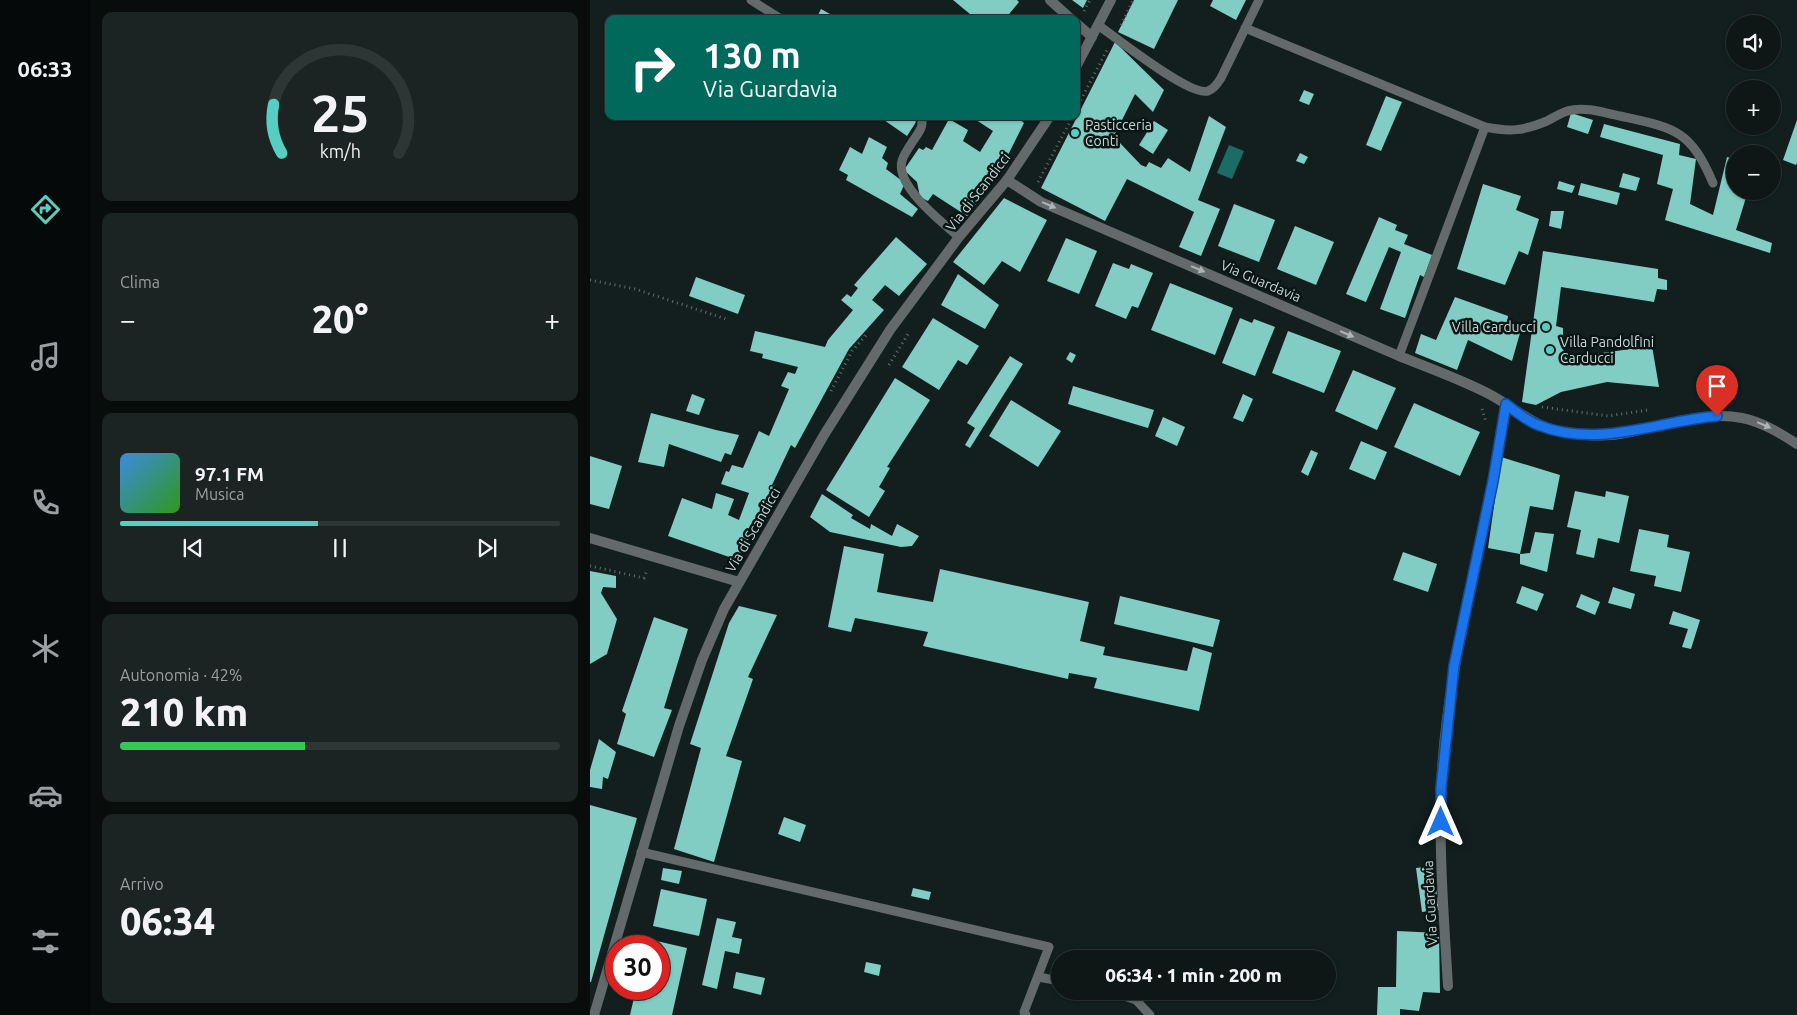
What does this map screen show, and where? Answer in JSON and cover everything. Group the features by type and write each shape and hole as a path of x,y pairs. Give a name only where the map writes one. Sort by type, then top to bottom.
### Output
{"street":[{"path":"1050,0 1067,15"},
{"path":"1080,60 1111,0"},
{"path":"1080,26 1092,37"},
{"name":"Via di Scandicci","path":"594,1015 641,852 693,686 724,609 857,380 890,330 959,237 1007,180 1047,120"},
{"name":"Via Guardavia","path":"1007,180 1040,202 1398,356 1453,377 1506,404 1538,425 1559,432 1610,435 1689,418 1717,416 1742,418 1762,424 1797,444"},
{"name":"Via Guardavia","path":"1448,986 1441,839 1441,788 1448,713 1454,666 1493,481 1506,404"},
{"path":"590,538 739,582"}],"lane":[{"path":"751,0 775,15"},
{"path":"1098,25 1192,90 1206,92 1216,86 1221,78 1259,0"},
{"path":"1245,28 1485,127 1509,132 1546,121 1570,110 1586,109 1668,127 1687,140 1702,159 1713,183"},
{"path":"921,120 922,128 901,162 902,171 911,189 926,209 959,237"},
{"path":"1398,356 1485,127"},
{"path":"641,852 1049,947 1024,1012 1026,1015"},
{"path":"1038,977 1051,979"},
{"path":"1136,1000 1150,1015"}],"path":[{"path":"1080,101 1133,0"},
{"path":"1036,187 1071,120"},
{"path":"590,280 635,289 726,319"},
{"path":"884,373 910,332"}],"shaded area":[{"path":"1229,145 1244,151 1232,179 1217,173"}],"building":[{"path":"953,0 1017,0 1019,2 1008,15 971,15"},
{"path":"1072,0 1087,0 1083,8"},
{"path":"1134,0 1178,0 1154,49 1118,32"},
{"path":"1213,0 1246,0 1236,20 1210,6"},
{"path":"821,9 832,15 818,15"},
{"path":"1115,42 1164,90 1153,112 1135,94 1115,134 1120,143 1141,165 1146,167 1149,162 1161,168 1168,158 1190,172 1209,116 1226,127 1198,200 1220,209 1201,256 1179,247 1194,212 1127,179 1105,221 1041,188 1075,120 1080,120 1080,111"},
{"path":"1304,90 1314,94 1309,105 1299,101"},
{"path":"1386,96 1402,102 1381,151 1366,145"},
{"path":"1571,113 1593,120 1588,134 1567,127"},
{"path":"884,120 914,120 916,122 907,136"},
{"path":"948,120 968,130 963,141 980,152 993,131 976,120 1020,120 1024,123 998,175 967,216 933,194 928,201 920,197 917,182 904,170 919,148 923,150 926,147 932,150"},
{"path":"1797,120 1797,163 1796,165 1783,160"},
{"path":"1154,121 1168,130 1153,154 1139,145"},
{"path":"1604,124 1680,144 1679,155 1696,159 1690,204 1713,215 1726,161 1726,200 1745,200 1736,230 1772,243 1770,253 1665,220 1673,189 1657,184 1663,155 1600,137"},
{"path":"869,137 887,147 882,158 888,163 886,169 905,183 900,194 918,209 912,217 846,180 848,175 839,170 850,147 862,154"},
{"path":"1300,153 1308,157 1304,164 1296,161"},
{"path":"1623,173 1640,178 1636,191 1619,187"},
{"path":"1559,181 1575,186 1572,193 1557,189"},
{"path":"1581,183 1620,193 1617,205 1578,195"},
{"path":"1483,184 1521,196 1516,210 1539,219 1528,255 1519,251 1505,285 1457,269"},
{"path":"1004,198 1047,220 1020,272 1002,261 984,285 953,262"},
{"path":"1234,204 1275,220 1259,262 1218,246"},
{"path":"1551,211 1564,211 1561,229 1549,226"},
{"path":"1379,217 1397,225 1395,230 1408,235 1404,244 1432,255 1424,277 1420,275 1405,318 1380,309 1401,252 1389,247 1366,302 1346,294"},
{"path":"1295,226 1334,242 1316,285 1277,269"},
{"path":"896,237 927,264 899,296 885,285 872,300 884,310 849,349 795,448 791,445 772,485 775,486 738,560 668,536 682,498 712,509 716,493 734,499 728,515 739,520 749,493 721,484 726,471 729,472 732,465 743,468 759,431 769,436 789,389 781,386 788,372 795,374 798,367 762,358 763,354 750,351 755,331 825,347 828,340 853,310 841,300 847,294 851,297 858,288 854,285"},
{"path":"1066,238 1097,251 1079,294 1047,281"},
{"name":"Villa Carducci","path":"1543,251 1658,269 1658,278 1667,280 1667,290 1657,289 1654,302 1561,287 1556,326 1563,328 1563,349 1566,358 1652,346 1659,387 1607,382 1561,392 1536,405 1522,402"},
{"path":"1113,263 1129,269 1131,264 1153,273 1138,308 1132,306 1126,319 1095,306"},
{"path":"958,274 999,305 985,329 941,305"},
{"path":"696,277 745,295 738,314 689,296"},
{"path":"1170,283 1233,308 1215,355 1151,330"},
{"path":"1455,297 1508,316 1507,326 1520,333 1512,361 1468,340 1457,370 1415,353 1421,334 1436,340"},
{"path":"933,318 979,346 967,365 958,360 939,390 902,367"},
{"path":"1240,318 1252,323 1254,319 1275,327 1255,376 1222,363"},
{"path":"1288,331 1341,351 1324,393 1272,373"},
{"path":"1070,352 1076,355 1072,363 1066,359"},
{"path":"1010,356 1023,364 970,448 965,445 975,428 967,423"},
{"path":"1353,370 1396,388 1377,430 1335,411"},
{"path":"895,378 930,400 887,467 890,468 879,487 885,491 869,517 826,490"},
{"path":"1073,386 1154,410 1148,428 1068,404"},
{"path":"692,394 705,399 699,415 686,411"},
{"path":"1243,394 1253,399 1243,422 1233,418"},
{"path":"1011,400 1061,431 1038,467 989,436"},
{"path":"1414,403 1480,432 1460,476 1394,447"},
{"path":"651,413 739,435 731,455 725,453 721,462 669,444 664,467 638,462"},
{"path":"1163,417 1185,427 1177,446 1155,436"},
{"path":"1361,441 1387,452 1375,480 1349,469"},
{"path":"1311,450 1318,453 1308,476 1301,472"},
{"path":"590,456 622,466 609,509 590,504"},
{"path":"1501,457 1560,475 1553,510 1530,506 1520,554 1488,548"},
{"path":"1575,491 1605,497 1606,491 1629,496 1619,543 1598,538 1594,558 1576,554 1581,530 1567,527"},
{"path":"822,494 853,515 851,518 870,529 871,524 892,536 897,524 919,536 912,546 901,547 830,532 810,517"},
{"path":"1639,529 1669,535 1667,547 1690,552 1681,592 1654,586 1656,576 1630,571"},
{"path":"1535,532 1554,534 1547,572 1520,564 1520,554 1530,553"},
{"path":"844,546 884,554 877,592 933,602 940,569 1089,602 1080,641 1105,647 1103,655 1187,671 1193,647 1212,653 1199,711 1094,688 1097,678 1069,673 1068,679 923,646 928,632 855,618 851,632 828,627"},
{"path":"1403,552 1437,564 1428,592 1393,580"},
{"path":"590,571 616,576 616,588 603,587 601,593 617,619 607,654 590,664"},
{"path":"1522,586 1544,594 1537,611 1516,603"},
{"path":"1613,587 1635,594 1631,609 1608,603"},
{"path":"1581,594 1600,602 1595,615 1576,607"},
{"path":"1120,596 1220,620 1213,647 1114,624"},
{"path":"739,606 777,615 748,677 753,679 726,756 742,761 714,862 674,849 701,748 690,744 729,623"},
{"path":"1673,611 1700,620 1691,649 1682,647 1688,629 1669,624"},
{"path":"654,617 688,629 664,708 672,710 654,757 617,744 626,714 622,711"},
{"path":"599,739 616,752 608,779 603,777 602,789 590,787 590,770"},
{"path":"590,805 637,818 591,982 590,982"},
{"path":"784,817 806,825 800,842 778,834"},
{"path":"1433,866 1439,910 1422,912 1416,868"},
{"path":"663,868 682,871 679,884 661,880"},
{"path":"913,888 931,892 929,900 911,896"},
{"path":"661,889 707,899 699,936 653,926"},
{"path":"717,918 736,922 732,937 742,939 739,954 725,951 717,989 702,985"},
{"path":"1397,931 1439,933 1440,993 1423,992 1419,1011 1400,1009 1400,1015 1377,1015 1378,987 1396,987"},
{"path":"670,944 687,948 672,1015 630,1015 633,1000 670,1000"},
{"path":"866,962 881,965 879,976 864,972"},
{"path":"736,972 765,978 761,995 733,988"}],"place":[{"name":"Pasticceria Conti","path":"1075,133"},
{"name":"Villa Carducci","path":"1546,327"},
{"name":"Villa Pandolfini Carducci","path":"1550,350"}],"route":[{"path":"1441,822 1441,788 1454,666 1493,481 1506,404 1538,425 1559,432 1587,435 1610,435 1689,418 1717,416"}]}
